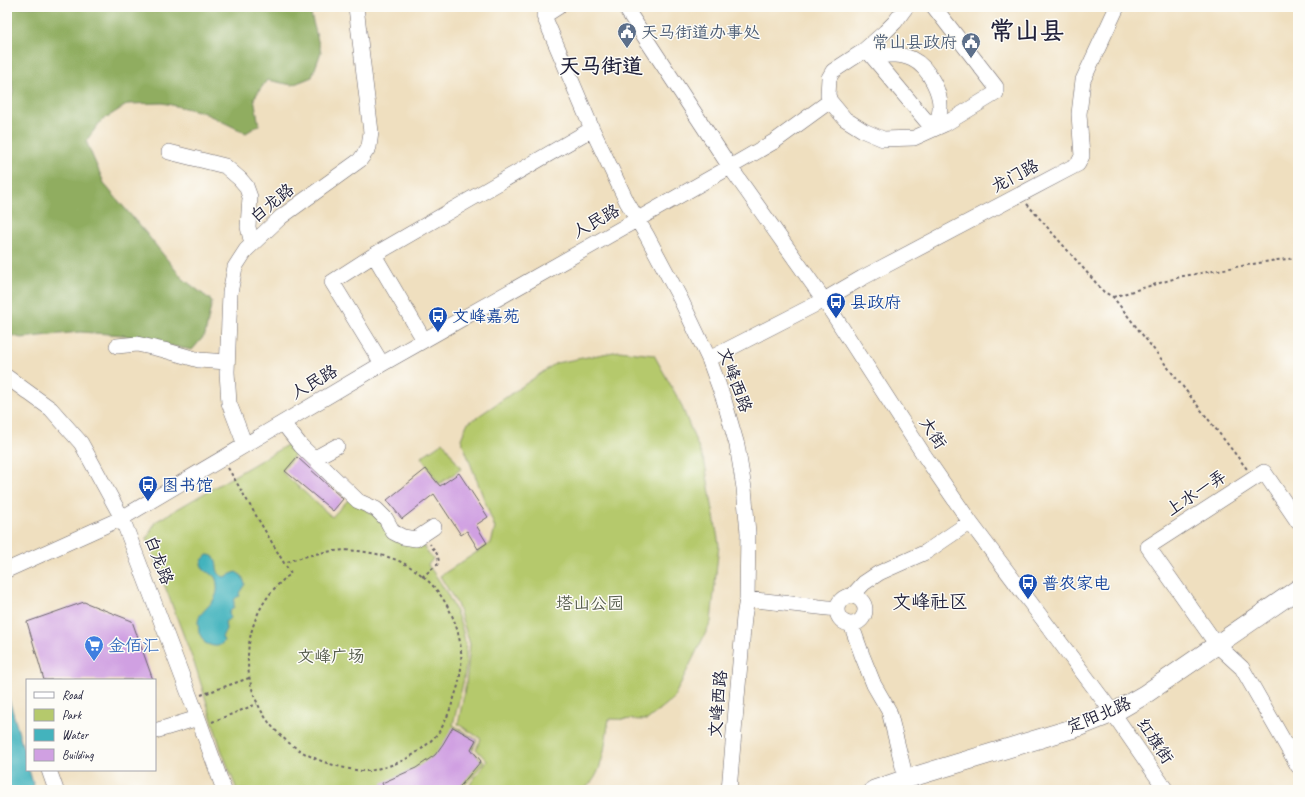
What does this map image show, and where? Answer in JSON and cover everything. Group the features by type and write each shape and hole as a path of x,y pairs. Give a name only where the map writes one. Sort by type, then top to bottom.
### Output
{"main road":[{"name":"定阳北路","path":"874,790 1078,727 1113,713 1144,695 1298,589"}],"street":[{"name":"白龙路","path":"245,445 229,403 227,362 230,293 235,267 246,250 281,217 360,160 369,147 371,132 356,7"},
{"name":"文峰西路","path":"558,7 544,16 592,129 627,202 680,298 709,360 724,400 738,452 744,488 748,533 747,599 744,617 729,790"},
{"name":"大街","path":"625,7 730,167 824,300 924,455 970,522 1113,713"},
{"path":"906,7 869,52 833,71 828,88 830,101 846,119 864,131 883,139 914,138 934,129 996,93 996,86 934,7"},
{"name":"龙门路","path":"709,360 1078,164 1082,156 1079,114 1083,80 1117,7"},
{"path":"869,52 934,129"},
{"path":"869,52 911,58 919,63 934,81 939,102 940,114 934,129"},
{"name":"人民路","path":"7,570 122,518 382,364 730,167 775,140 830,101"},
{"path":"382,364 332,282 374,255 592,129"},
{"path":"169,152 225,166 240,179 246,186 250,197 248,227 252,244"},
{"path":"374,255 424,340"},
{"path":"117,346 137,344 199,360 227,362"},
{"name":"白龙路","path":"7,377 51,409 81,442 122,518 200,722 224,790"},
{"path":"283,423 301,446 358,501 376,509 386,519 393,532 403,537 416,538 429,531"},
{"path":"315,458 337,446"},
{"path":"1264,472 1298,522"},
{"name":"上水一弄","path":"1218,645 1148,546 1264,472"},
{"path":"852,596 861,600 865,608 860,621 851,624 842,621 837,613 840,600 852,596 864,583 879,573 926,552 970,522"},
{"path":"747,599 837,609"},
{"path":"851,624 874,685 889,711 906,779"},
{"path":"1218,645 1242,668 1298,766"},
{"name":"红旗街","path":"1113,713 1166,790"},
{"path":"156,731 200,722"},
{"path":"49,771 56,790"}],"path":[{"path":"1019,196 1104,292 1114,296 1247,469 1255,468 1264,472"},
{"path":"1114,296 1183,276 1277,260 1298,258"},
{"path":"222,458 284,563 291,574 282,580 265,601 253,625 248,651 249,678 258,704 272,727 291,746 315,759 342,768 368,771 395,765 421,750 439,732 452,706 460,680 462,654 457,627 446,602 429,582 407,565 382,555 358,551 335,550 315,553 284,563"},
{"path":"422,577 437,565 439,561 429,531"},
{"path":"191,699 249,678"},
{"path":"200,722 258,704"}],"green space":[{"path":"7,7 309,7 321,52 312,77 292,85 267,80 254,98 259,125 246,133 202,112 163,103 128,104 101,121 86,141 105,185 182,278 212,301 205,335 192,350 123,335 80,332 21,338 7,334 7,107 13,92 7,38"},
{"name":"塔山公园","path":"619,351 654,355 680,402 705,464 719,545 711,622 673,699 647,720 609,719 599,769 589,785 582,790 474,790 470,784 487,761 476,749 481,739 458,724 466,684 470,644 457,604 440,576 491,543 495,528 461,439 467,424 556,363"},
{"path":"443,442 461,469 439,484 421,457"},
{"name":"文峰广场","path":"287,445 296,453 282,472 332,517 349,499 376,516 393,540 423,546 433,559 428,565 443,587 456,612 461,624 466,651 465,672 453,725 477,740 472,750 484,762 461,790 237,790 221,749 196,668 147,539 155,522"}],"water":[{"path":"207,555 215,558 220,575 224,577 236,572 242,576 245,584 239,593 240,596 234,600 234,607 229,612 230,618 225,622 226,629 222,637 224,641 218,646 205,643 199,633 199,617 214,599 217,591 217,583 214,576 205,571 201,564"},
{"path":"7,692 26,758 26,771 29,771 35,790 7,790"}],"building":[{"path":"297,457 343,499 333,511 285,471"},
{"path":"426,469 440,486 459,473 488,517 476,525 487,543 478,549 467,531 461,535 434,494 402,519 387,500"},
{"path":"84,602 132,621 153,679 44,679 27,622"},
{"path":"453,727 476,740 471,749 481,761 456,790 385,790 382,783 416,768 435,755"}],"place":[{"name":"天马街道办事处","path":"627,49"},
{"name":"常山县政府","path":"971,59"},
{"name":"县政府","path":"836,319"},
{"name":"文峰嘉苑","path":"438,333"},
{"name":"图书馆","path":"148,502"},
{"name":"普农家电","path":"1028,600"},
{"name":"金佰汇","path":"94,662"}],"district":[{"name":"常山县","path":"1027,31"},
{"name":"天马街道","path":"601,66"},
{"name":"文峰社区","path":"930,602"}]}
